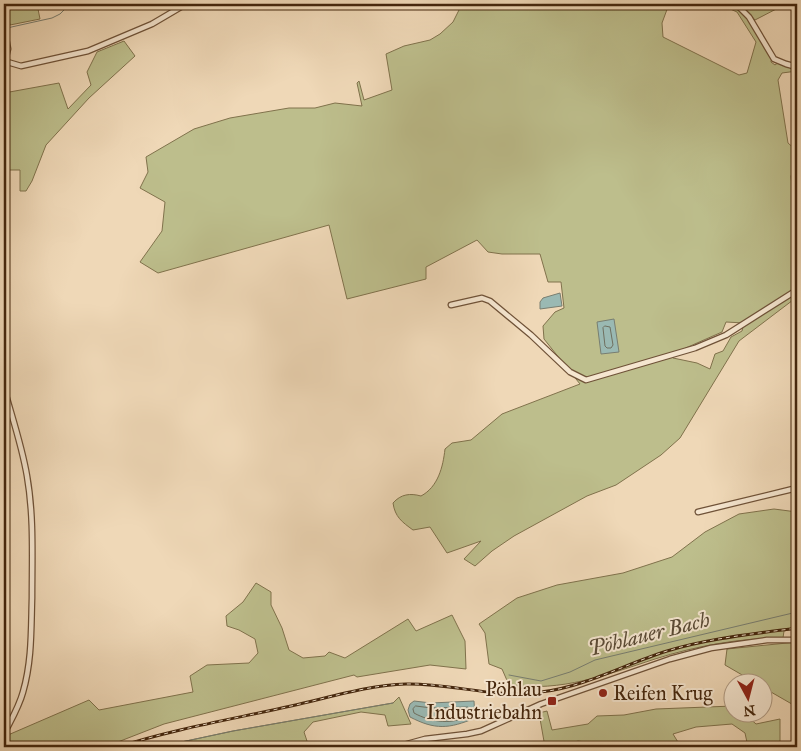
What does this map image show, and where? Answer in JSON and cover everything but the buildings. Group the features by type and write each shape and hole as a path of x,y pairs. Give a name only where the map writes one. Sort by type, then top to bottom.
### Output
{"street":[{"path":"4,29 8,49 4,61 21,66 88,51 152,24 186,4"},
{"path":"736,4 749,17 774,59 797,67"},
{"path":"451,304 482,298 490,301 531,335 570,372 586,380 695,348 726,334 797,290"},
{"path":"4,388 19,438 27,474 30,498 32,564 28,671 23,694 4,734"},
{"path":"698,512 797,488"},
{"path":"396,747 425,739 481,731 542,704 670,659 711,648 767,640 797,640"}],"green space":[{"path":"6,4 37,4 40,19 10,25"},
{"path":"462,4 669,4 662,23 663,37 739,75 747,73 756,42 737,12 719,4 728,5 737,9 751,23 772,57 771,62 775,65 779,62 797,69 797,71 782,73 778,80 788,143 797,151 797,163 791,176 797,240 797,297 739,341 680,438 661,455 616,485 587,496 514,536 492,551 475,566 464,559 481,541 447,553 430,527 413,530 400,519 395,512 393,503 406,495 421,496 432,487 439,476 445,449 452,443 471,440 502,414 580,384 544,339 543,326 555,312 564,308 561,282 548,282 540,254 488,252 477,240 426,267 426,279 347,299 329,225 158,273 140,262 162,231 165,202 140,188 148,172 146,157 194,129 230,118 289,108 315,108 335,103 362,106 357,83 359,81 364,100 392,90 386,54 404,46 430,40 453,22","holes":["726,322 744,323 742,331 731,337 723,351 715,354 710,369 697,363 673,358 672,354 722,332"]},
{"path":"741,4 779,4 782,6 755,20"},
{"path":"124,41 135,56 89,98 46,145 32,181 26,191 20,191 20,170 4,170 4,93 59,83 68,109 91,85 87,72 97,52"},
{"path":"774,509 797,512 797,628 784,631 783,638 750,639 702,647 670,654 584,681 547,686 509,685 502,669 489,664 485,633 479,624 517,598 557,585 623,573 672,557 705,532 739,514"},
{"path":"256,583 271,592 271,605 282,628 289,650 303,658 325,656 329,652 345,658 408,619 416,631 452,615 465,641 466,669 430,665 357,677 354,675 164,724 105,747 4,747 4,740 8,735 89,700 99,710 193,692 190,676 207,665 249,663 258,653 255,639 227,626 226,616 243,602"},
{"path":"797,642 797,707 774,694 774,674 740,674 725,665 727,649"},
{"path":"399,697 411,724 388,726 385,715 361,712 313,722 304,732 309,747 158,747 233,731 393,703"},
{"path":"724,706 724,724 732,724 696,727 673,734 681,747 603,747 600,744 578,741 558,747 545,747 539,713 547,711 552,730 588,724 597,716 624,715 656,709"},
{"path":"780,719 780,747 748,747 745,733 732,724 774,724 774,720"}],"water":[{"path":"560,293 562,306 540,309 540,302 543,298"},
{"path":"614,319 619,352 601,354 597,322"},
{"path":"414,701 431,703 474,701 475,718 450,726 427,724 410,717 408,710 410,704"}],"waterway":[{"path":"7,28 52,18 60,14 70,4"},
{"name":"Pöhlauer Bach","path":"509,675 541,681 570,672 595,660 797,612"},
{"name":"Pöhlauer Bach","path":"158,747 233,731 393,703"}],"railway":[{"path":"118,747 182,730 348,692 392,685 423,684 507,694 541,692 589,680 667,651 732,637 797,628"}],"place":[{"name":"Reifen Krug","path":"603,693"},
{"name":"Pöhlau Industriebahn","path":"552,701"}]}
